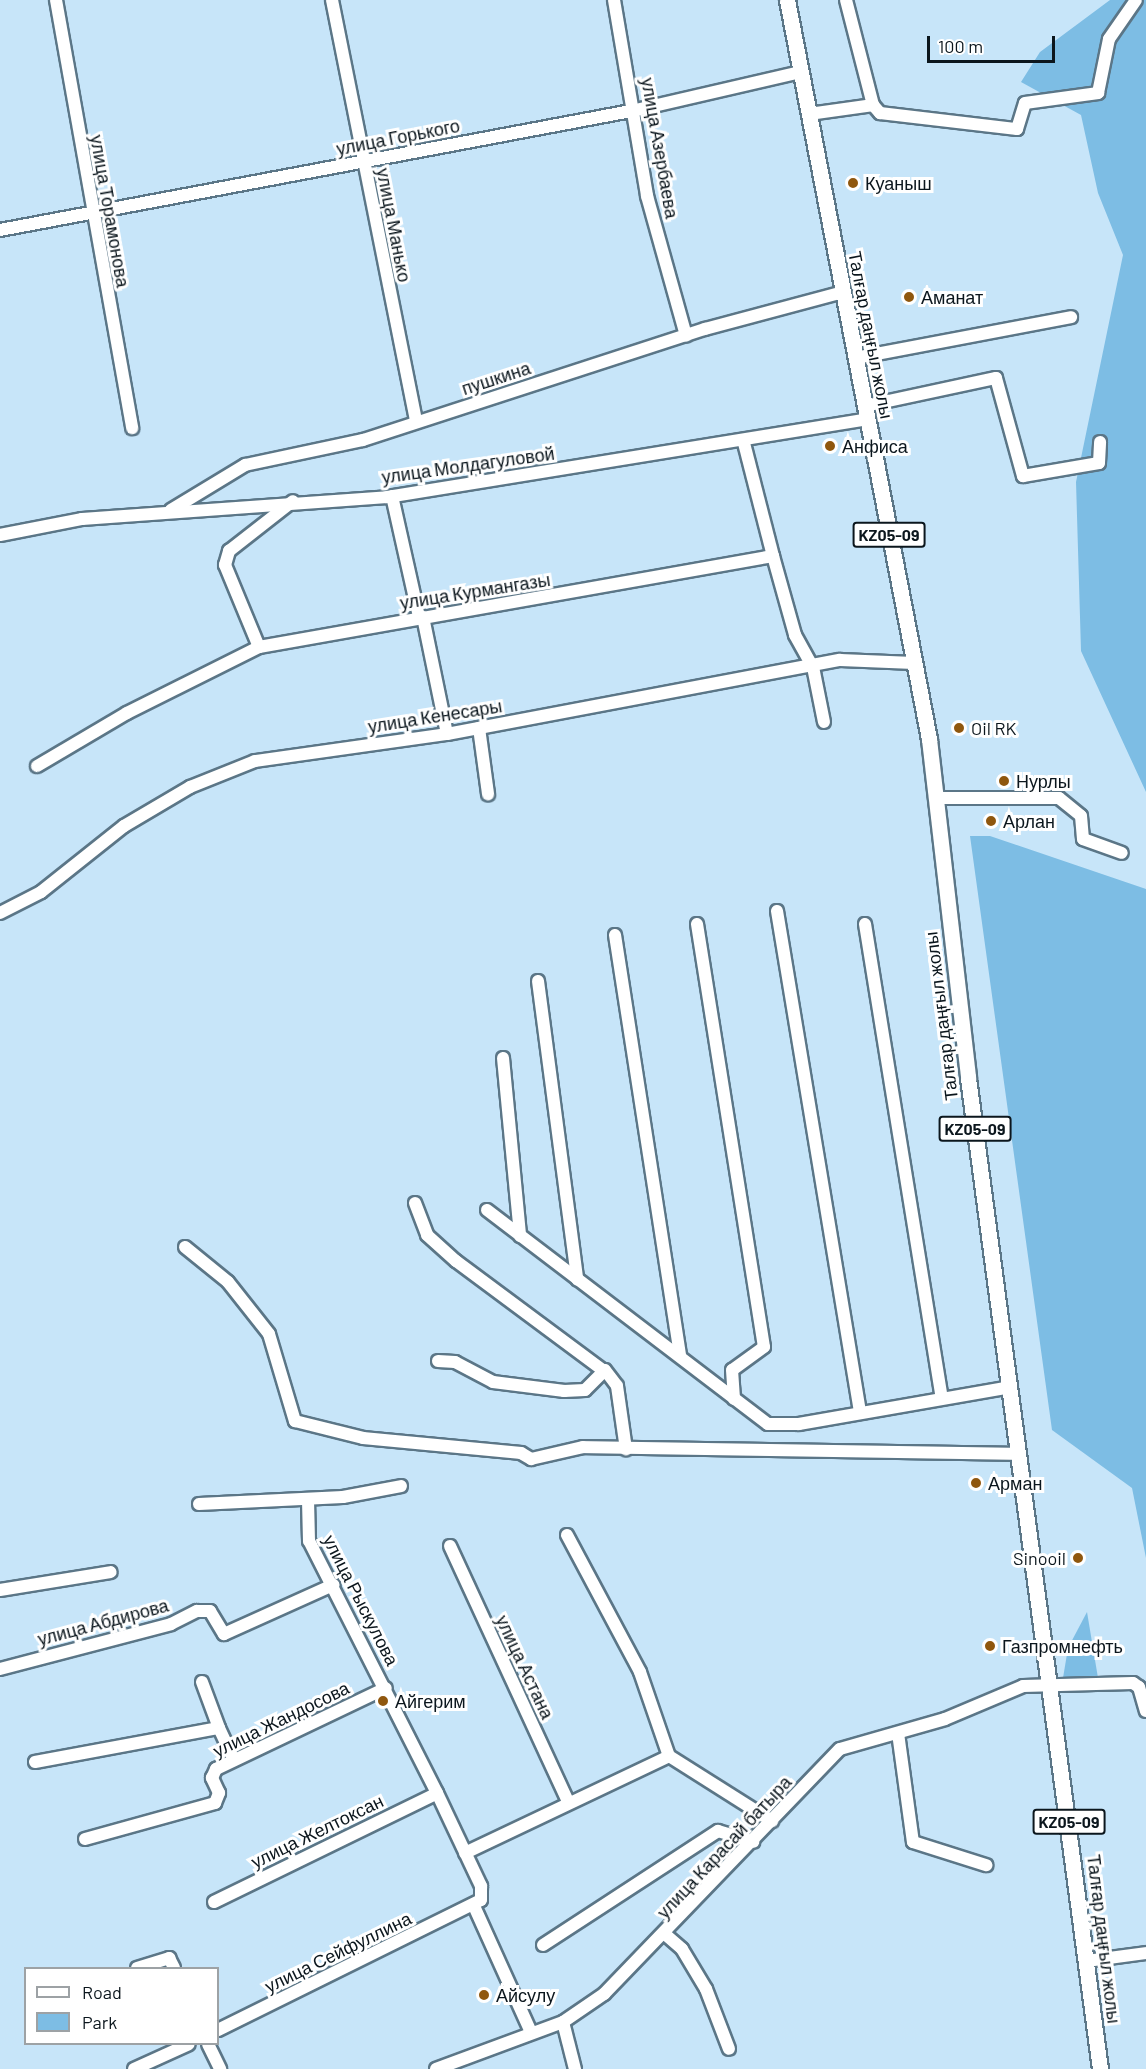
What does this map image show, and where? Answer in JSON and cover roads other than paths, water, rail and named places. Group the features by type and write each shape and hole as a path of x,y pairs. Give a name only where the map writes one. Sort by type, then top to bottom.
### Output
{"main road":[{"name":"Талғар даңғыл жолы","path":"787,0 914,663 935,798 1088,1961 1100,2069"}],"street":[{"name":"улица Торамонова","path":"56,0 95,212 112,336 132,428"},
{"name":"улица Манько","path":"332,0 416,421"},
{"name":"улица Азербаева","path":"614,0 636,110 647,196 686,336"},
{"path":"846,0 873,105 880,113 1017,129 1025,102 1098,93 1109,39 1136,0"},
{"name":"улица Горького","path":"0,230 636,110 801,72"},
{"path":"809,114 873,105"},
{"name":"пушкина","path":"168,511 245,465 319,451 686,336 843,292"},
{"path":"855,358 1071,317"},
{"name":"улица Молдагуловой","path":"0,535 82,519 293,501 392,496 744,443 996,378 1023,476 1099,463 1100,442"},
{"path":"744,443 795,635 813,667 824,722"},
{"path":"392,496 447,734"},
{"path":"259,647 225,565 229,551 293,501"},
{"name":"улица Курмангазы","path":"37,766 127,713 259,647 421,617 511,606 773,556"},
{"name":"улица Кенесары","path":"0,913 41,892 124,826 190,787 255,761 447,734 813,667 867,659 914,663"},
{"path":"479,728 488,794"},
{"path":"935,798 1059,798 1081,816 1083,839 1122,854"},
{"path":"777,911 860,1412"},
{"path":"697,924 764,1347 732,1370 734,1399"},
{"path":"865,924 942,1398"},
{"path":"615,935 680,1356"},
{"path":"538,981 577,1279"},
{"path":"503,1058 520,1236"},
{"path":"415,1203 427,1235 456,1261 603,1371 617,1386 626,1449"},
{"path":"487,1210 768,1424 799,1424 1011,1387"},
{"path":"185,1247 228,1282 269,1334 295,1421 363,1438 521,1453 531,1459 584,1447 1021,1459"},
{"path":"438,1361 455,1362 493,1382 564,1391 585,1390 603,1371"},
{"path":"200,1504 308,1500 401,1486"},
{"name":"улица Рыскулова","path":"308,1500 309,1541 386,1688 481,1886 481,1900 474,1906"},
{"path":"567,1535 640,1672 669,1756 772,1821"},
{"name":"улица Астана","path":"450,1546 569,1803"},
{"path":"0,1590 111,1572"},
{"name":"улица Абдирова","path":"0,1669 171,1624 197,1611 210,1611 224,1634 333,1585"},
{"path":"202,1682 234,1760"},
{"name":"улица Карасай батыра","path":"436,2069 563,2022 603,1994 666,1935 840,1749 898,1733 1023,1686 1051,1683 1133,1683 1139,1687 1146,1711"},
{"name":"улица Жандосова","path":"85,1839 215,1803 219,1793 212,1778 216,1769 386,1688"},
{"path":"35,1762 219,1728"},
{"path":"898,1733 913,1842 986,1865"},
{"path":"465,1853 669,1756"},
{"name":"улица Желтоксан","path":"214,1902 437,1793"},
{"path":"543,1945 718,1832 753,1842"},
{"path":"474,1906 531,2032"},
{"name":"улица Сейфуллина","path":"219,2030 474,1906"},
{"path":"666,1935 682,1949 706,1989 729,2049"},
{"path":"1088,1961 1146,1953"},
{"path":"140,1967 170,1958 174,1967"},
{"path":"563,2022 575,2069"},
{"path":"134,2069 185,2045"},
{"path":"209,2045 220,2069"}],"place":[{"name":"Куаныш","path":"853,183"},
{"name":"Аманат","path":"909,297"},
{"name":"Анфиса","path":"830,446"},
{"name":"Oil RK","path":"959,728"},
{"name":"Нурлы","path":"1004,781"},
{"name":"Арлан","path":"991,821"},
{"name":"Арман","path":"976,1483"},
{"name":"Sinooil","path":"1078,1558"},
{"name":"Газпромнефть","path":"990,1646"},
{"name":"Айгерим","path":"383,1701"},
{"name":"Айсулу","path":"484,1995"}]}
